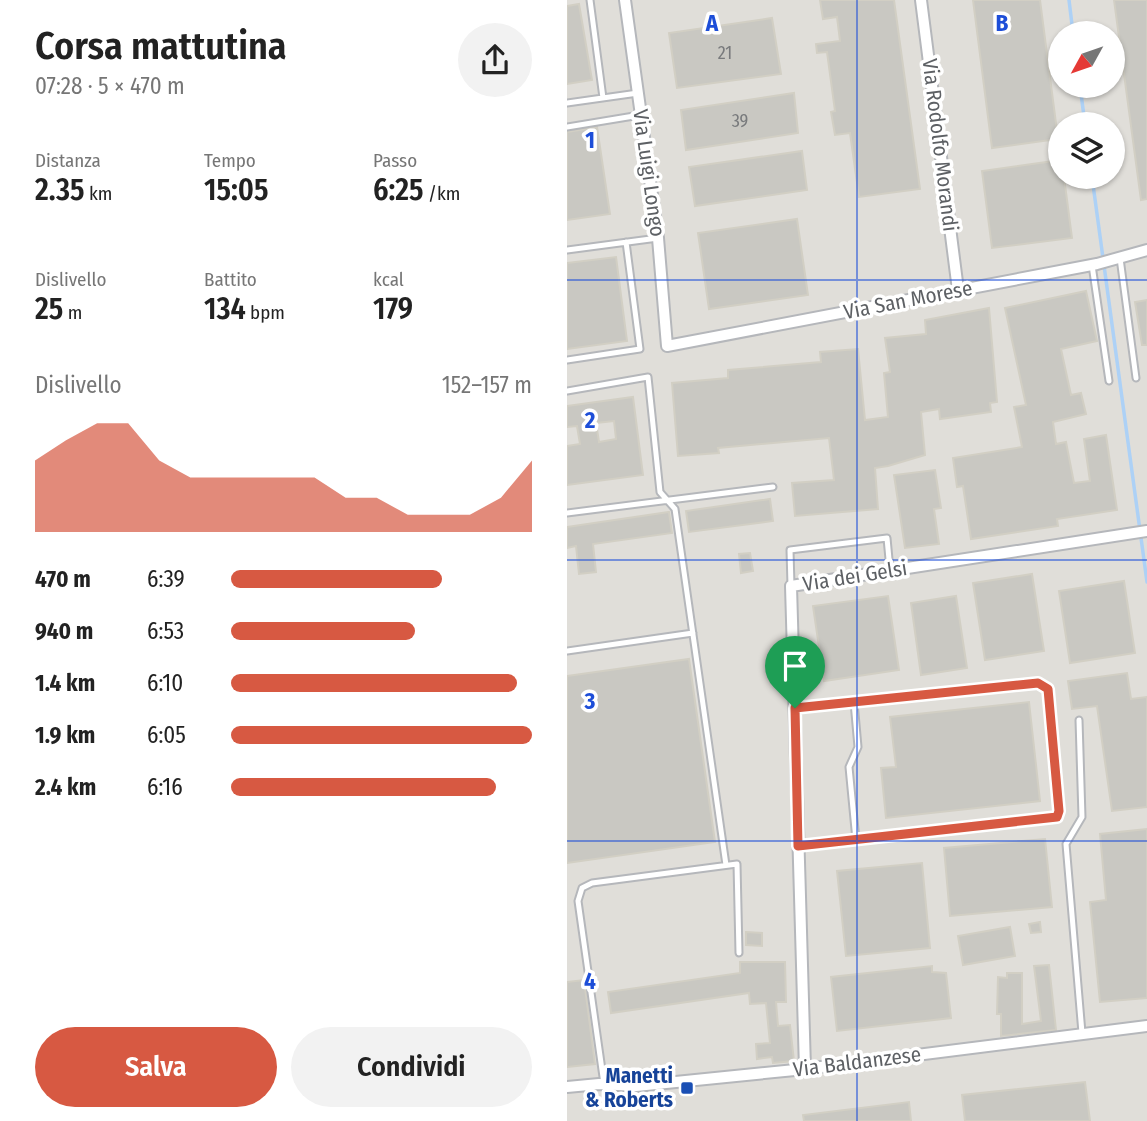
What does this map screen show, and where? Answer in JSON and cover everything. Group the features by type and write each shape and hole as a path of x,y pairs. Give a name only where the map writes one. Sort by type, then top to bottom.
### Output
{"street":[{"name":"Via Luigi Longo","path":"625,0 658,238 667,346"},
{"name":"Via Rodolfo Morandi","path":"921,0 958,290"},
{"name":"Via San Morese","path":"667,346 1095,264 1147,250"},
{"name":"Via dei Gelsi","path":"805,1069 791,586 1147,531"},
{"name":"Via Baldanzese","path":"567,1087 604,1084 636,1086 805,1069 1147,1026"}],"lane":[{"path":"590,0 603,98"},
{"path":"567,103 638,93"},
{"path":"567,127 641,115"},
{"path":"567,250 658,238"},
{"path":"567,360 639,349 626,242"},
{"path":"1118,258 1136,379"},
{"path":"1095,264 1109,381"},
{"path":"567,391 649,377 660,492 675,509 726,865"},
{"path":"567,513 773,487"},
{"path":"791,586 790,550 887,538 890,570"},
{"path":"567,651 693,633"},
{"path":"795,708 1038,683 1048,689 1059,811 1053,818 798,846"},
{"path":"854,702 858,747 849,767 856,840"},
{"path":"1079,720 1082,817 1066,844 1082,1033"},
{"path":"604,1084 578,901 582,888 592,883 737,864 739,953"}],"shaded area":[{"path":"567,0 1147,0 1147,1121 567,1121"}],"building":[{"path":"820,0 894,0 920,189 859,197 850,133 835,135 831,112 835,111 827,52 817,53 816,44 840,41 837,17 823,19"},
{"path":"973,0 1040,0 1048,62 1048,98 1053,98 1055,112 1048,112 1048,140 992,148"},
{"path":"1114,0 1147,0 1147,199 1141,200 1125,81 1125,21 1117,21"},
{"path":"579,4 592,80 567,84 567,6"},
{"path":"772,18 781,74 677,88 669,33"},
{"path":"794,93 798,133 686,150 681,110"},
{"path":"597,127 610,214 567,220 567,132"},
{"path":"802,151 807,190 695,206 689,167"},
{"path":"1048,162 1048,189 1066,189 1072,238 992,248 982,171"},
{"path":"797,219 808,295 709,309 698,233"},
{"path":"616,257 627,341 567,349 567,263"},
{"path":"1086,291 1097,341 1061,349 1071,395 1081,393 1086,414 1053,422 1056,444 1066,442 1074,483 1090,481 1084,439 1106,435 1117,510 1057,519 1058,526 971,539 963,486 957,487 953,458 1022,447 1014,407 1026,405 1005,308"},
{"path":"1147,300 1147,345 1142,345 1135,302"},
{"path":"989,308 997,402 990,403 991,412 940,419 939,409 921,412 925,455 875,468 878,509 795,516 792,483 834,480 829,438 718,448 719,453 678,456 672,383 728,378 728,370 821,362 820,352 858,349 865,420 888,417 884,373 890,372 885,338 926,334 925,320"},
{"path":"633,397 643,475 567,485 567,446 580,444 577,426 567,427 567,406","holes":["614,421 616,439 599,442 596,423"]},
{"path":"935,470 941,508 934,509 939,544 905,548 894,475"},
{"path":"770,499 773,521 689,532 686,511"},
{"path":"669,512 672,533 593,544 596,572 579,574 576,546 567,548 567,527"},
{"path":"750,553 753,571 741,573 739,554"},
{"path":"1032,574 1044,651 985,660 973,583"},
{"path":"1124,581 1135,653 1070,663 1059,591"},
{"path":"888,596 899,670 824,681 813,606"},
{"path":"956,596 967,668 921,675 911,603"},
{"path":"689,659 715,842 567,863 567,676"},
{"path":"1127,673 1131,699 1147,697 1147,807 1112,811 1097,706 1072,709 1068,681"},
{"path":"1029,702 1040,801 886,818 881,768 896,767 890,717"},
{"path":"1147,829 1147,998 1100,1002 1090,902 1106,900 1100,834"},
{"path":"1045,839 1052,907 950,916 944,848"},
{"path":"922,863 930,948 846,956 837,871"},
{"path":"1040,922 1041,932 1031,933 1029,924"},
{"path":"1010,927 1015,956 963,965 958,936"},
{"path":"746,932 762,933 762,946 746,945"},
{"path":"740,962 785,962 786,1002 776,1002 778,1026 790,1025 794,1061 773,1063 772,1057 757,1059 756,1044 770,1043 766,1003 750,1004 749,993 611,1013 608,992 740,973"},
{"path":"1049,965 1056,1030 1001,1036 1001,1014 997,1014 998,977 1007,978 1007,973 1022,973 1022,1024 1041,1021 1034,966"},
{"path":"932,966 932,972 946,973 951,1018 837,1031 831,977"},
{"path":"584,980 595,1064 567,1067 567,982"},
{"path":"1085,1082 1090,1121 965,1121 962,1095"},
{"path":"909,1102 911,1121 804,1121 803,1115"}],"waterway":[{"path":"1069,0 1072,21"},
{"path":"1082,98 1083,112"},
{"path":"1094,189 1147,582"}],"place":[{"name":"Manetti & Roberts","path":"687,1088"}],"route":[{"path":"1038,683 1048,689 1059,814 1053,818 798,846 795,708 1038,683"}]}
